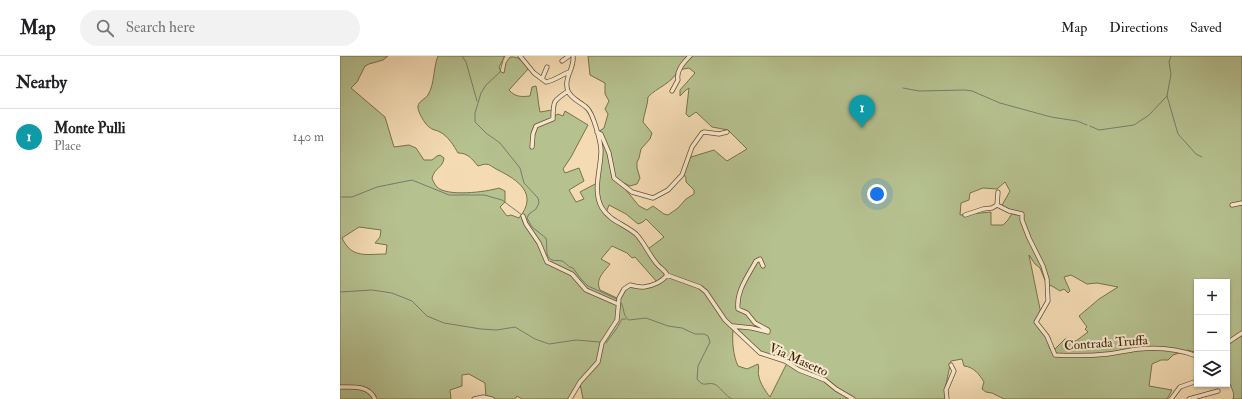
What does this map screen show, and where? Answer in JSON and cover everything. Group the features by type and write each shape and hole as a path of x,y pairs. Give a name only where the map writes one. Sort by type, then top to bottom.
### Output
{"street":[{"path":"520,56 534,73 546,82 551,82 560,75 569,72"},
{"path":"562,61 569,56"},
{"path":"570,399 580,382 598,362 602,343 617,320 619,298 624,289 630,285 643,287 650,286 660,282 667,275 637,235 623,224 608,217 601,206 598,192 601,150 597,132 588,109 571,96 568,91 567,78 573,65 573,56"},
{"path":"672,91 678,80 680,68 690,56"},
{"path":"542,79 547,67"},
{"path":"532,147 533,134 536,126 554,119 553,104 568,91"},
{"path":"597,132 601,134 609,153 614,178 632,192 653,198 668,190 682,175 692,147 702,133 719,134 727,132"},
{"path":"965,215 983,209 992,208 996,205 998,192"},
{"path":"1232,205 1242,203"},
{"name":"Contrada Truffa","path":"996,205 1009,211 1022,214 1022,220 1029,238 1043,266 1047,279 1048,301 1036,322 1047,336 1055,355 1079,356 1109,354 1139,349 1159,348 1171,349 1194,355"},
{"path":"523,216 526,224 539,243 547,262 572,274 586,290 618,303"},
{"path":"732,326 752,328 768,332 768,330 755,324 747,313 738,309 737,301 742,286 756,261 760,259 763,266"},
{"name":"Via Masetto","path":"667,275 700,287 706,292 725,320 760,352 785,361 799,370 825,380 836,389 853,399"},
{"path":"1230,342 1242,333"},
{"path":"947,399 946,390 954,371 951,365"},
{"path":"1171,399 1180,387 1194,382"},
{"path":"340,387 365,388 371,392 375,399"},
{"path":"1189,399 1218,391"},
{"path":"474,399 483,397 492,399"}],"green space":[{"path":"340,56 388,56 383,60 365,66 357,82 351,88 385,117 394,147 409,145 416,148 424,160 432,160 440,155 444,158 442,164 433,174 432,178 436,186 442,190 467,193 499,188 505,191 505,202 500,207 507,216 511,215 519,218 525,209 527,202 524,189 519,183 513,178 489,165 485,164 478,166 467,155 458,153 453,144 443,134 429,127 420,114 418,106 428,95 430,90 438,56 505,56 499,67 501,72 504,73 506,63 510,57 518,58 529,68 509,90 511,92 518,96 530,96 532,87 536,86 540,112 552,110 553,117 558,114 563,116 565,111 588,125 563,169 565,173 579,168 584,181 569,190 576,202 584,199 580,192 597,183 601,157 598,132 604,128 608,114 605,109 609,101 605,94 605,83 590,75 588,56 1242,56 1242,399 1233,399 1234,395 1230,384 1230,279 1194,279 1194,352 1188,350 1173,355 1168,360 1161,360 1152,364 1149,386 1172,390 1167,399 1004,399 982,389 984,382 982,379 973,369 964,366 962,359 951,361 945,389 946,399 583,399 580,384 571,399 522,399 517,396 515,399 492,399 486,397 485,383 469,374 462,375 462,386 450,390 451,399 340,399","holes":["689,68 695,73 680,90 680,96 689,88 686,114 689,117 696,112 712,127 728,130 747,149 727,161 714,150 691,157 682,172 686,178 686,182 694,190 694,194 668,215 664,214 653,206 647,210 639,206 621,184 624,183 630,186 637,184 640,178 637,162 641,149 650,139 652,133 643,122 648,97 676,75 678,70","1005,182 1010,191 1001,207 1013,212 1003,225 991,225 991,212 960,215 961,203 969,200 970,193 983,188 997,189","609,205 626,214 638,224 646,219 664,237 648,249 626,225 606,213","359,227 381,230 380,237 375,243 387,245 386,254 360,254 350,249 342,238","612,246 627,253 632,258 635,257 657,282 642,287 631,285 621,293 619,299 600,290 599,279 610,264 601,259","1029,255 1035,264 1040,268 1047,285 1060,291 1064,289 1068,293 1070,291 1064,277 1071,275 1087,284 1097,283 1118,287 1099,299 1079,316 1087,327 1085,329 1088,332 1076,341 1065,339 1052,352 1049,347 1049,337 1036,323 1041,314","733,330 760,352 787,363 770,397 763,387 760,379 758,364 747,369 738,366 734,353"]}],"waterway":[{"path":"462,56 466,62 477,101"},
{"path":"504,56 500,72 486,85 481,93 475,113 475,122 486,133 500,143 520,168 524,183 538,198 539,203 536,209 529,214 527,218 532,227 546,238 548,256 553,260 564,262 569,267 573,268 588,286 617,299"},
{"path":"1090,126 1099,130 1134,125 1149,115 1167,96 1171,74 1169,62 1171,56"},
{"path":"903,88 919,91 972,91 1000,103 1051,117 1077,121 1087,125"},
{"path":"1167,96 1178,134 1196,154 1202,157"},
{"path":"340,197 352,197 377,187 412,180 449,195 484,195 502,200 522,215"},
{"path":"340,292 372,290 392,293 412,301 427,316 444,323 497,330 515,327 535,339 549,344 576,340 600,342"},
{"path":"620,301 623,306 625,316 629,320 646,318 668,326 682,328 695,334 704,334 708,336 710,342 698,366 697,379 703,384 716,385 732,399"},
{"path":"606,343 622,319 626,319"}],"place":[{"name":"Monte Pulli","path":"862,128"}]}
